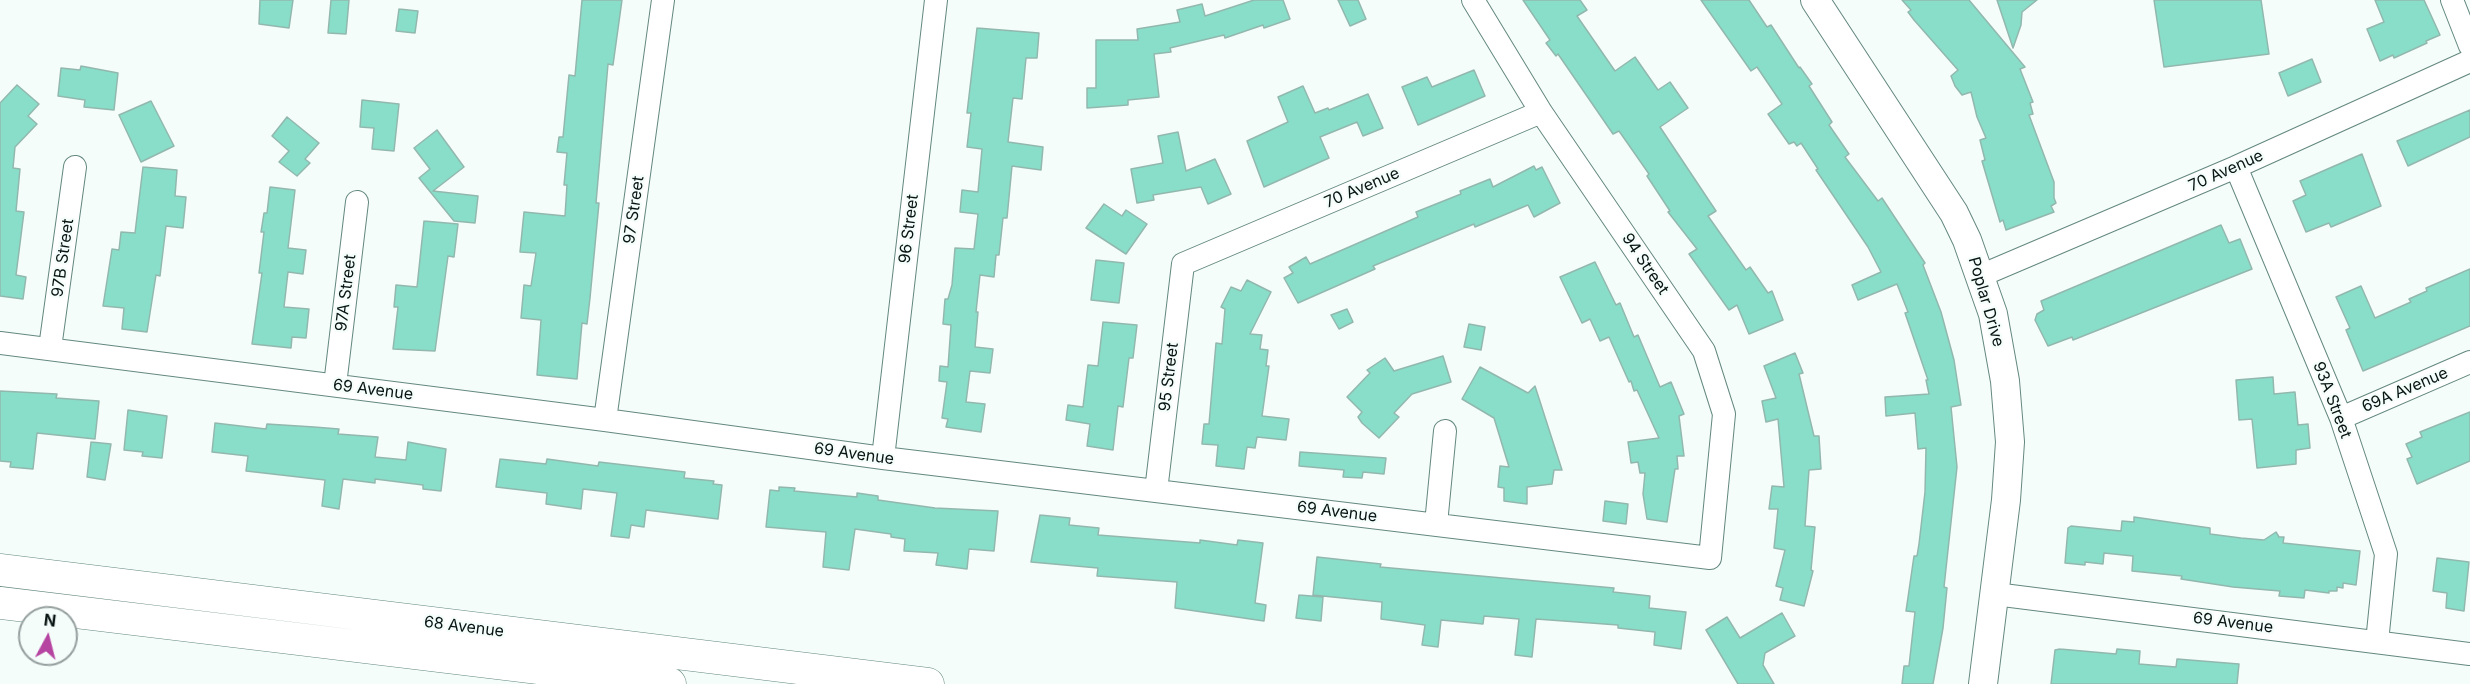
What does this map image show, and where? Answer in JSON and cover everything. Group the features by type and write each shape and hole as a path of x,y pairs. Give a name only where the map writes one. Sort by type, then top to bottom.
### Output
{"main road":[{"name":"68 Avenue","path":"0,570 928,684"},
{"name":"68 Avenue","path":"0,603 670,684"}],"street":[{"name":"97 Street","path":"605,420 663,0"},
{"name":"96 Street","path":"883,458 936,0"},
{"name":"94 Street","path":"1473,0 1541,112 1704,351 1724,414 1710,558"},
{"name":"Poplar Drive","path":"1815,0 1938,185 1967,240 1993,314 2010,417 2009,470 1983,684"},
{"path":"2452,0 2470,46"},
{"name":"70 Avenue","path":"1980,276 2236,167 2470,61"},
{"name":"70 Avenue","path":"1183,264 1541,112"},
{"name":"97B Street","path":"50,348 75,167"},
{"name":"93A Street","path":"2236,167 2341,418 2386,554 2377,642"},
{"name":"97A Street","path":"335,385 357,202"},
{"name":"95 Street","path":"1156,491 1183,264"},
{"name":"69 Avenue","path":"0,343 883,458 1710,558"},
{"name":"69A Avenue","path":"2341,418 2470,362"},
{"path":"1436,524 1445,431"},
{"name":"69 Avenue","path":"1995,594 2470,654"}],"building":[{"path":"260,0 293,0 289,28 259,24"},
{"path":"331,0 349,0 346,34 328,33"},
{"path":"582,0 622,0 613,65 608,64 590,298 587,324 582,323 577,379 537,375 541,320 521,318 524,285 531,286 536,253 520,252 524,212 565,216 567,185 564,185 567,153 557,152 559,137 563,137 569,75 575,76"},
{"path":"1254,0 1283,0 1290,19 1264,28 1263,25 1225,38 1224,35 1170,48 1171,52 1154,54 1159,97 1128,100 1128,105 1087,108 1087,88 1096,88 1096,40 1138,40 1137,29 1180,22 1177,10 1202,4 1205,16"},
{"path":"1338,0 1358,0 1366,19 1350,26"},
{"path":"1523,0 1580,0 1587,10 1577,16 1615,71 1635,57 1658,90 1670,82 1688,108 1660,127 1716,211 1708,216 1746,270 1750,267 1768,293 1772,291 1783,320 1749,334 1737,305 1729,310 1689,254 1697,249 1668,212 1670,211 1647,176 1649,174 1619,131 1613,134 1558,54 1556,56 1546,43 1550,40"},
{"path":"1701,0 1749,0 1767,27 1771,25 1812,84 1809,86 1832,122 1829,125 1849,154 1845,157 1878,201 1882,198 1925,263 1923,265 1941,312 1954,360 1961,405 1951,407 1957,467 1944,587 1947,588 1943,628 1933,684 1902,684 1904,666 1909,666 1915,612 1906,611 1914,556 1917,556 1919,544 1925,492 1926,448 1918,449 1915,413 1886,416 1885,397 1929,394 1926,380 1928,380 1905,313 1908,312 1897,284 1858,300 1852,285 1881,272 1868,247 1816,170 1818,169 1801,143 1797,146 1794,142 1789,144 1768,114 1782,104 1757,67 1751,71"},
{"path":"1902,0 1969,0 2025,67 2020,69 2033,102 2030,103 2033,114 2029,115 2054,182 2056,203 2051,206 2054,212 2006,230 2003,220 2000,222 1982,161 1985,160 1980,140 1986,138 1977,117 1971,92 1962,95 1955,86 1951,76 1958,70 1914,20 1908,12 1911,10"},
{"path":"1997,0 2037,0 2022,12 2021,25 2013,48"},
{"path":"2154,0 2261,0 2269,54 2164,67"},
{"path":"2375,0 2424,0 2440,35 2394,58 2393,55 2380,61 2367,29 2384,22"},
{"path":"399,9 418,11 415,33 396,31"},
{"path":"977,28 1039,33 1037,58 1026,58 1022,99 1013,98 1008,142 1043,147 1041,170 1012,166 1007,218 1003,218 994,277 980,275 975,347 993,349 990,373 970,371 966,402 985,404 981,432 946,427 948,419 942,418 947,382 939,381 940,366 948,367 951,325 943,324 945,299 948,299 952,285 955,248 974,249 978,214 960,212 962,190 978,192 982,149 967,147 971,113 967,113"},
{"path":"2312,59 2321,82 2288,96 2279,73"},
{"path":"81,66 118,73 114,110 84,107 85,100 58,96 61,68 80,70"},
{"path":"1474,70 1485,96 1418,125 1402,87 1427,77 1432,87"},
{"path":"17,85 39,104 28,116 37,124 15,147 13,168 20,169 16,211 24,212 16,275 26,277 23,299 0,296 0,103"},
{"path":"1303,86 1315,113 1328,108 1329,110 1368,94 1383,128 1363,136 1357,122 1320,137 1329,158 1264,187 1247,141 1288,122 1278,97"},
{"path":"362,100 399,104 394,151 372,149 374,128 360,127"},
{"path":"151,101 174,146 141,162 119,115"},
{"path":"2470,110 2470,137 2408,166 2397,141"},
{"path":"287,117 319,143 305,159 310,163 297,176 279,162 289,151 272,136"},
{"path":"437,130 464,167 433,191 478,196 475,223 454,221 419,178 430,169 414,148"},
{"path":"1178,132 1186,171 1215,159 1231,194 1208,204 1201,187 1153,195 1154,200 1137,203 1131,169 1163,163 1158,136"},
{"path":"2362,154 2381,206 2331,227 2329,223 2306,232 2293,201 2306,195 2300,181"},
{"path":"1534,166 1536,170 1542,167 1560,203 1534,217 1528,205 1475,227 1474,224 1373,266 1375,269 1298,303 1284,278 1293,273 1289,267 1306,257 1310,264 1418,217 1416,212 1461,194 1460,191 1490,179 1493,187"},
{"path":"143,167 177,170 175,196 186,197 183,228 166,226 160,276 156,275 147,332 122,329 124,308 103,306 112,249 119,250 121,232 135,233"},
{"path":"270,187 295,190 288,248 306,250 303,274 288,272 284,307 309,309 306,338 292,337 291,348 252,344 262,273 259,273 264,232 261,232 264,213 267,213"},
{"path":"1104,204 1122,216 1126,210 1147,224 1126,254 1086,228"},
{"path":"424,221 458,224 454,257 448,256 435,351 393,349 398,307 394,307 396,285 417,287"},
{"path":"2221,225 2229,243 2240,239 2252,269 2073,340 2072,337 2048,346 2035,320 2037,314 2044,310 2041,301"},
{"path":"1096,260 1124,263 1119,303 1091,300"},
{"path":"1595,262 1616,305 1620,303 1634,337 1638,335 1660,387 1671,382 1684,414 1679,416 1684,456 1677,456 1678,469 1675,469 1667,522 1647,519 1643,494 1645,473 1640,473 1638,462 1631,463 1628,442 1659,438 1637,390 1634,391 1631,381 1629,382 1609,337 1600,341 1590,319 1582,323 1560,277"},
{"path":"2470,269 2470,326 2363,371 2346,330 2350,328 2336,297 2361,286 2375,318 2411,302 2409,299 2427,291 2426,288"},
{"path":"1247,280 1271,292 1250,334 1262,335 1260,349 1268,350 1266,366 1269,366 1262,416 1289,419 1286,440 1257,437 1255,448 1247,447 1244,469 1216,466 1218,445 1202,444 1204,424 1209,424 1216,343 1222,344 1225,309 1221,307 1231,287 1241,291"},
{"path":"1347,309 1353,322 1339,329 1331,315"},
{"path":"1103,322 1137,325 1133,358 1129,358 1123,407 1118,406 1113,450 1087,446 1090,424 1066,420 1068,405 1083,407 1088,365 1098,366"},
{"path":"1469,324 1485,327 1481,350 1464,347"},
{"path":"1795,353 1803,373 1799,374 1814,436 1819,436 1821,469 1809,470 1805,526 1815,527 1811,570 1813,571 1804,606 1780,600 1783,588 1776,586 1785,550 1774,548 1778,509 1769,509 1772,486 1784,487 1778,419 1766,422 1762,401 1776,398 1764,366"},
{"path":"1443,356 1451,382 1412,394 1394,413 1399,417 1379,438 1362,423 1358,417 1362,412 1347,397 1370,373 1367,370 1385,358 1394,371"},
{"path":"1480,367 1528,393 1535,386 1562,470 1554,470 1552,484 1527,487 1527,504 1504,501 1504,488 1498,487 1500,466 1509,467 1494,418 1462,399"},
{"path":"2273,377 2274,394 2295,392 2298,425 2308,424 2310,448 2296,450 2296,464 2257,468 2252,419 2239,420 2236,380"},
{"path":"0,391 57,394 56,398 99,401 95,439 37,433 33,469 10,467 11,462 0,461"},
{"path":"128,410 167,416 162,458 142,456 143,452 124,450"},
{"path":"2470,412 2470,461 2417,484 2407,459 2412,457 2406,444 2422,437 2420,432"},
{"path":"215,423 266,429 267,424 339,429 338,434 378,437 375,457 406,460 408,442 446,449 441,491 423,489 423,485 375,479 375,483 343,479 339,509 322,506 325,480 246,471 248,456 212,452"},
{"path":"91,442 111,444 105,480 87,477"},
{"path":"1300,452 1386,458 1384,474 1363,472 1362,478 1343,477 1344,470 1299,466"},
{"path":"500,459 546,464 547,459 598,466 599,462 685,472 684,478 714,481 713,484 722,485 718,519 646,510 644,527 631,525 629,538 611,536 617,493 583,489 581,509 546,504 547,493 496,487"},
{"path":"779,487 795,488 794,491 857,497 857,493 878,496 878,500 935,508 998,511 994,551 969,549 967,569 936,565 938,553 904,551 905,539 891,537 891,534 855,529 849,570 823,567 826,532 766,527 770,490 779,491"},
{"path":"1605,501 1628,504 1626,524 1603,521"},
{"path":"1040,515 1070,518 1069,525 1099,528 1098,535 1200,543 1200,540 1237,545 1238,540 1263,543 1255,603 1266,605 1264,621 1175,608 1177,582 1097,576 1098,568 1031,562"},
{"path":"2134,517 2210,528 2210,534 2241,538 2264,540 2276,532 2279,537 2284,537 2283,543 2360,551 2356,585 2343,583 2343,588 2337,587 2337,591 2329,591 2329,593 2305,590 2304,598 2279,596 2280,591 2233,587 2181,579 2182,576 2132,571 2133,556 2104,553 2103,564 2065,563 2068,528 2071,526 2121,531 2122,521 2134,522"},
{"path":"1317,557 1381,564 1380,567 1614,588 1613,592 1650,596 1649,608 1686,612 1681,649 1654,645 1655,632 1618,628 1618,625 1536,619 1532,657 1515,655 1519,619 1484,616 1483,624 1441,620 1438,647 1422,645 1425,625 1381,619 1382,602 1313,595"},
{"path":"2437,558 2469,562 2464,611 2446,608 2447,593 2433,591"},
{"path":"1299,595 1323,597 1321,621 1296,618"},
{"path":"1782,613 1795,636 1765,653 1763,665 1774,684 1738,684 1706,630 1727,617 1740,638"},
{"path":"2117,649 2140,651 2139,664 2176,667 2177,659 2239,664 2237,684 2051,684 2055,650 2116,654"}]}
